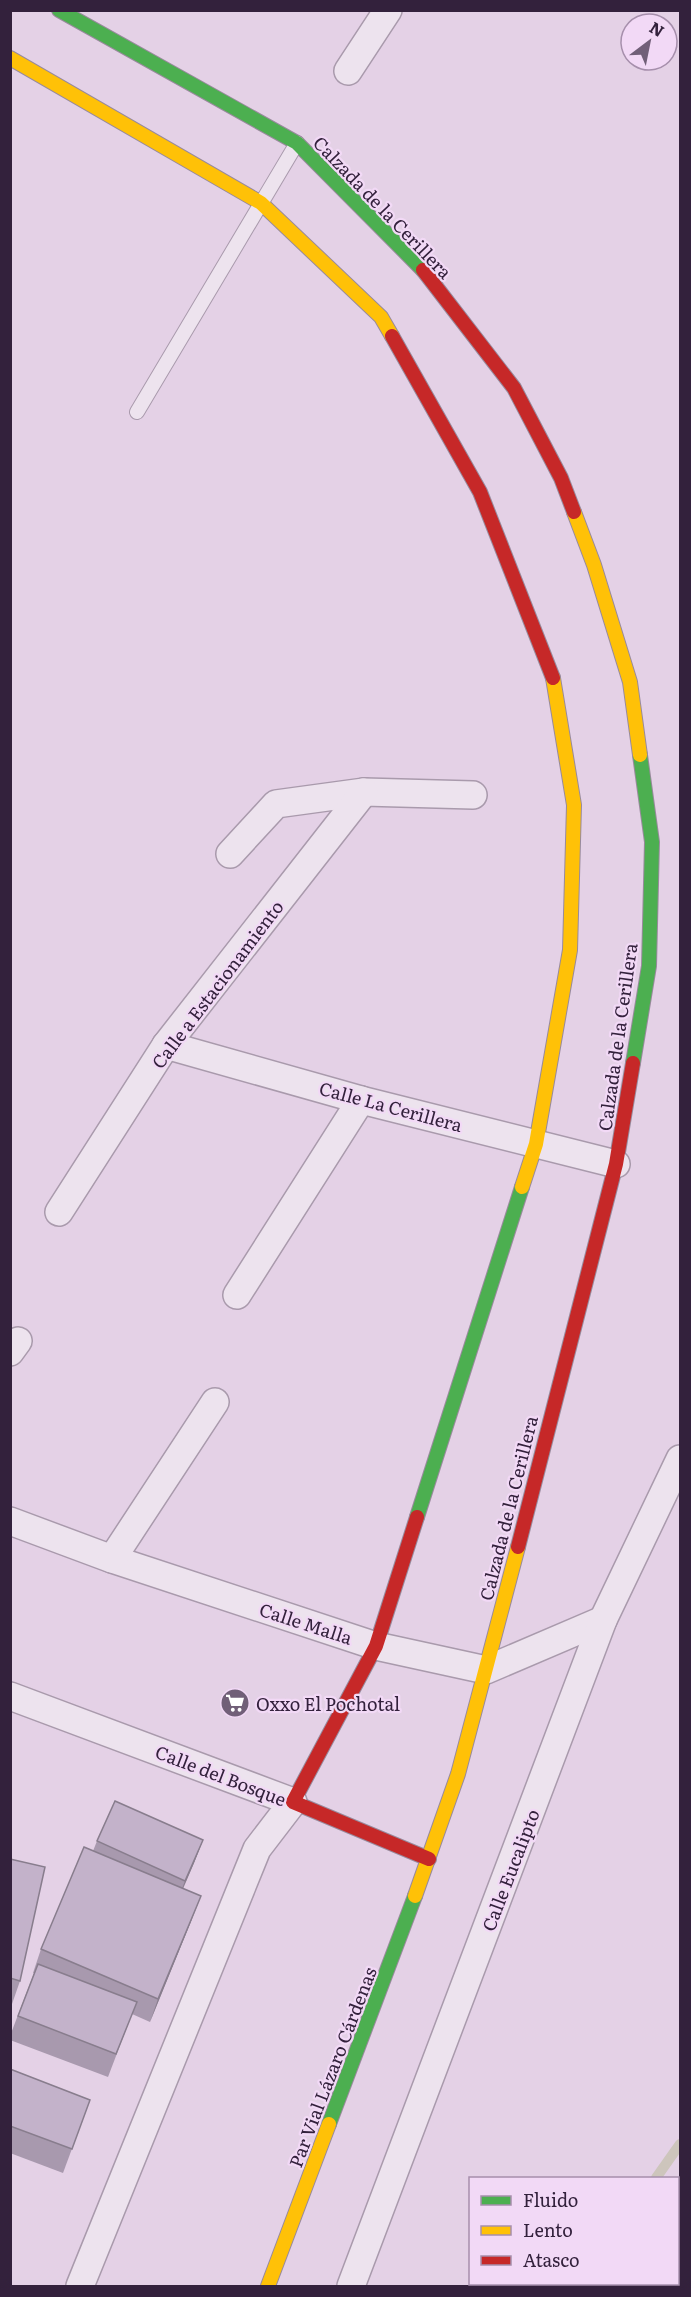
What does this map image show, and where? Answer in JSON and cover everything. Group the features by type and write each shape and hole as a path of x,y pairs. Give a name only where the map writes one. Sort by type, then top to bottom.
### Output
{"street":[{"name":"Calzada de la Cerillera","path":"59,10 297,143 424,271 514,388 561,478 594,565 630,682 652,842 649,966 616,1164 486,1670 458,1774 429,1859"},
{"path":"348,71 388,10"},
{"path":"10,58 261,203 381,317 480,492 551,669 574,804 570,950 536,1144 376,1646 293,1802 257,1849 80,2286"},
{"path":"230,854 276,804 364,792 473,795"},
{"name":"Calle a Estacionamiento","path":"59,1212 166,1045 364,792"},
{"name":"Calle La Cerillera","path":"166,1045 361,1100 616,1164"},
{"path":"237,1295 361,1100"},
{"path":"112,1559 215,1402"},
{"name":"Calle Eucalipto","path":"351,2286 603,1620 681,1459"},
{"name":"Calle Malla","path":"10,1521 112,1559 376,1646 486,1670"},
{"path":"486,1670 603,1620"},
{"name":"Calle del Bosque","path":"10,1696 293,1802 429,1859"},
{"name":"Par Vial Lázaro Cárdenas","path":"268,2286 429,1859"}],"lane":[{"path":"137,412 297,143"}],"building":[{"path":"115,1801 203,1840 185,1881 97,1841"},
{"path":"84,1847 201,1896 158,1999 41,1949"},
{"path":"10,1859 45,1867 20,1981 10,1978"},
{"path":"38,1964 137,2002 116,2054 18,2016"},
{"path":"10,2069 90,2100 72,2149 10,2126"}],"waterway":[{"path":"657,2177 680,2144"}],"traffic: fast":[{"path":"59,10 297,143 423,270"},
{"path":"633,1063 649,966 652,842 640,755"},
{"path":"417,1517 522,1187"},
{"path":"329,2124 415,1896"}],"traffic: slow":[{"path":"10,58 261,203 381,317 392,336"},
{"path":"574,512 594,565 630,682 640,755"},
{"path":"522,1187 536,1144 570,950 574,805 553,678"},
{"path":"415,1896 458,1774 518,1547"},
{"path":"268,2286 329,2124"}],"traffic: jam":[{"path":"423,270 514,388 561,478 574,512"},
{"path":"392,336 480,492 553,678"},
{"path":"518,1547 616,1164 633,1063"},
{"path":"417,1517 376,1646 293,1802 429,1859"}],"place":[{"name":"Oxxo El Pochotal","path":"235,1703"}]}
